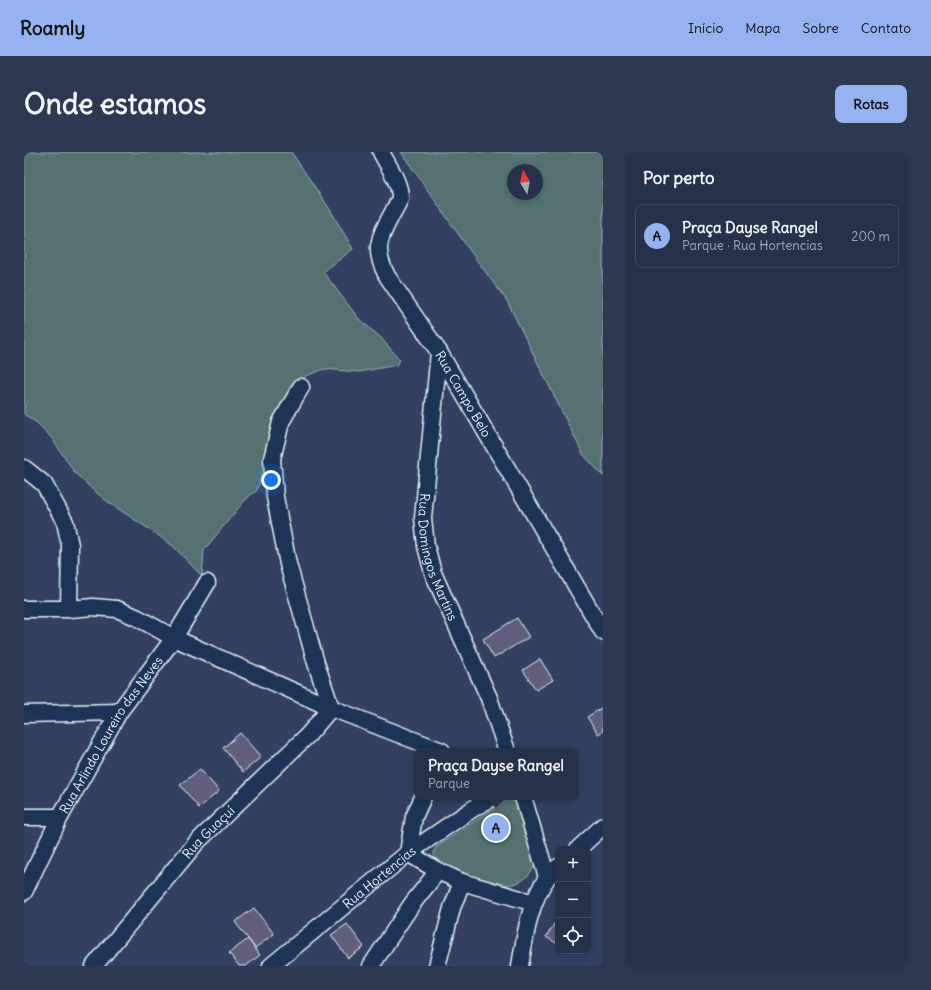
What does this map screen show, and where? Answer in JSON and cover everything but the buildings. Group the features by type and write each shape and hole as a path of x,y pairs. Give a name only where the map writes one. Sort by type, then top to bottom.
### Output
{"street":[{"name":"Rua Campo Belo","path":"381,152 398,186 400,199 380,235 380,264 439,352 603,632"},
{"name":"Rua Domingos Martins","path":"439,352 423,518 426,546 433,573 489,698 506,748"},
{"path":"301,387 281,422 272,459 275,497 288,564 316,663 331,708"},
{"path":"24,468 44,484 65,522 70,545 69,609"},
{"name":"Rua Arlindo Loureiro das Neves","path":"24,892 60,816 119,712 174,638 207,583"},
{"path":"24,609 69,609 93,607 117,609 136,617 174,638 331,708 434,748"},
{"name":"Rua Guaçuí","path":"94,966 196,842 308,735 331,708"},
{"path":"24,714 119,712"},
{"path":"422,800 414,817 408,854 438,871 462,882 534,903"},
{"name":"Rua Hortencias","path":"272,966 408,854 474,808 489,800"},
{"path":"520,966 534,903 553,872 524,800"},
{"path":"24,817 60,816"},
{"path":"581,846 603,826"},
{"path":"371,966 412,904 438,871"},
{"path":"437,966 452,908 462,882"}],"green space":[{"path":"24,152 291,152 331,211 353,249 323,272 359,319 380,337 400,360 397,365 358,372 324,369 306,376 291,391 279,418 257,490 245,500 204,550 202,576 173,546 108,502 92,489 75,473 51,437 37,423 24,414"},
{"path":"401,152 603,152 603,476 583,454 507,301"},
{"path":"509,800 517,802 537,861 532,871 526,878 512,884 496,883 461,872 435,860 434,852 436,847 505,801"}],"place":[{"name":"Praça Dayse Rangel","path":"496,828"}]}
